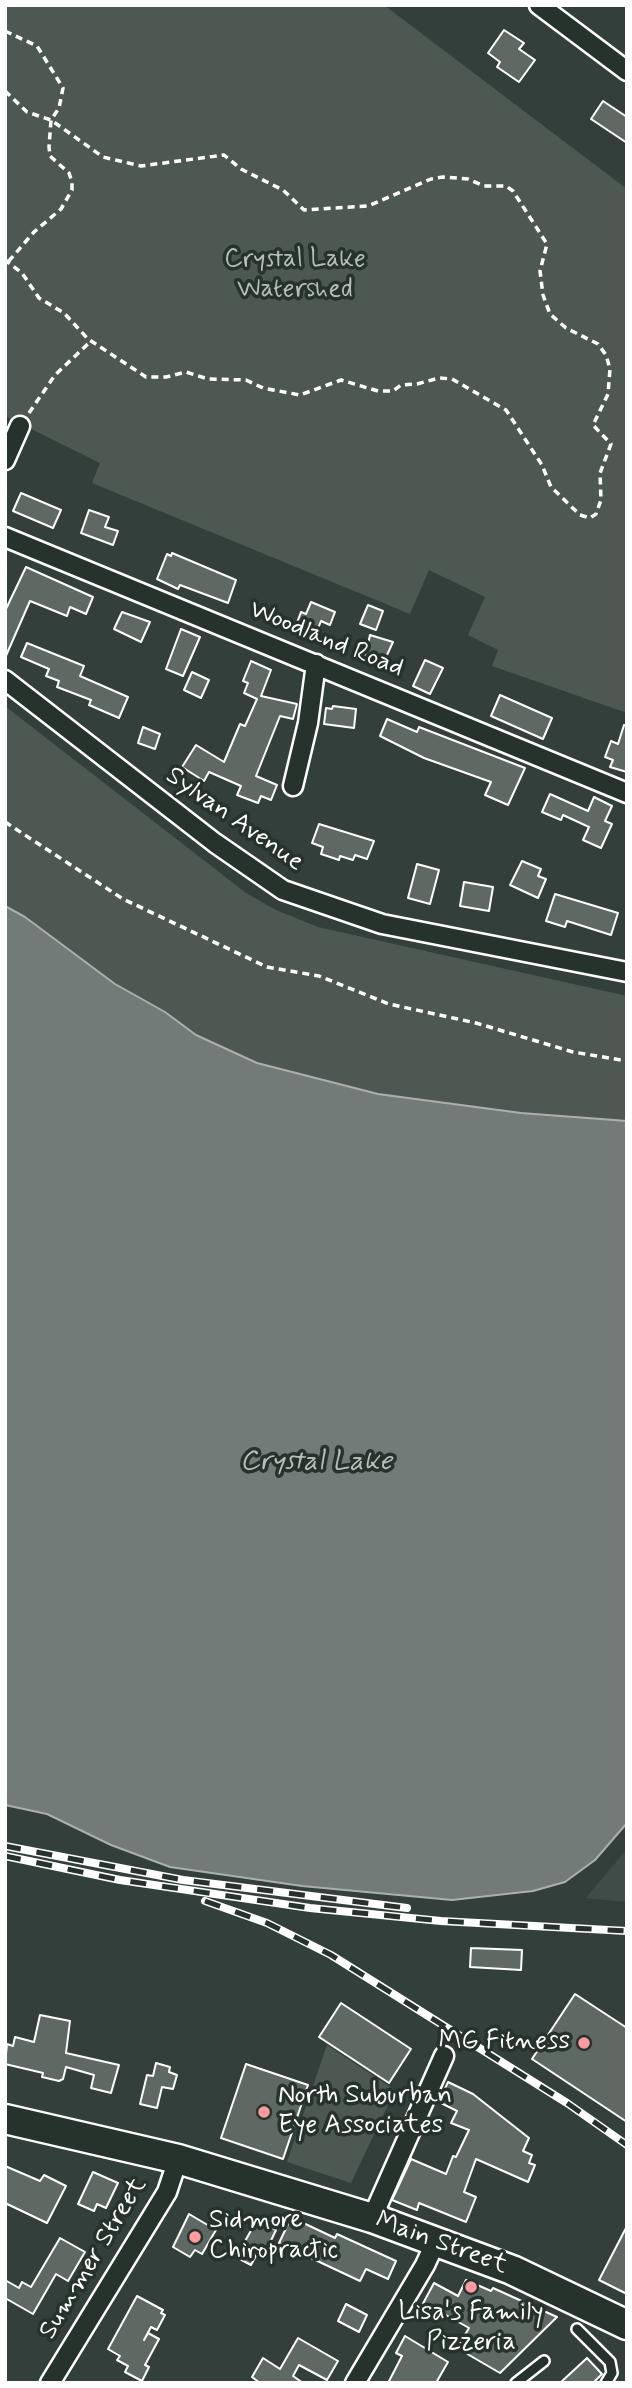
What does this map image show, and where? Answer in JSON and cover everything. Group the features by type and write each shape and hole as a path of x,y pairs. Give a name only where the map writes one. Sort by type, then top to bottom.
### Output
{"main road":[{"name":"Main Street","path":"5,2119 178,2160 372,2218 541,2282 627,2325"}],"street":[{"path":"539,5 627,71"},
{"path":"5,460 20,426"},
{"name":"Woodland Road","path":"5,537 627,793"},
{"path":"293,786 309,723 316,664"},
{"name":"Sylvan Avenue","path":"5,680 215,843 283,890 382,924 627,972"},
{"path":"372,2218 444,2056"},
{"name":"Summer Street","path":"50,2383 167,2192 178,2160"},
{"path":"355,2383 425,2265 436,2241"}],"lane":[{"path":"577,2329 610,2362 612,2373 606,2383"},
{"path":"516,2383 544,2361"}],"path":[{"path":"5,31 37,46 63,88 59,108 51,120 50,156 69,173 72,190 61,209 34,232 7,261 27,279 39,298 64,313 91,341 146,377 166,377 186,372 208,379 246,380 263,388 300,395 341,380 378,391 393,391 401,385 449,378 506,410 542,465 551,487 569,506 594,517 599,507 600,473 611,444 593,425 610,386 611,376 606,355 598,344 574,333 550,314 543,295 540,271 547,244 513,191 506,186 485,186 468,179 443,177 368,206 304,210 283,190 241,169 224,155 141,166 103,157 51,120 27,112 5,90"},
{"path":"20,426 49,382 91,341"},
{"path":"5,822 123,899 267,967 319,975 389,1004 475,1023 573,1052 627,1061"}],"shaded area":[{"path":"627,1849 627,1902 586,1898"}],"green space":[{"name":"Crystal Lake Watershed","path":"5,5 384,5 627,189 627,713 492,666 498,650 468,635 485,597 429,570 410,614 92,483 100,463 5,416"},
{"path":"5,706 246,893 276,910 318,927 627,996 627,1121 521,1113 378,1094 320,1082 257,1063 197,1035 165,1012 115,984 25,917 5,906"},
{"path":"327,2045 395,2090 351,2183 287,2162"}],"water":[{"name":"Crystal Lake","path":"5,906 25,917 115,984 165,1012 196,1035 257,1063 378,1094 521,1113 627,1121 627,1823 595,1860 565,1882 533,1891 452,1900 302,1886 170,1867 111,1845 47,1814 5,1805"}],"building":[{"path":"504,30 524,43 519,49 535,60 519,82 497,67 500,62 488,53"},
{"path":"603,101 627,117 627,143 591,119"},
{"path":"21,493 61,510 53,528 13,511"},
{"path":"89,510 109,517 105,527 118,531 113,545 81,533"},
{"path":"172,553 236,580 228,603 180,585 178,589 157,579 167,554 171,556"},
{"path":"26,567 93,597 86,614 70,607 67,616 30,601 5,658 5,611"},
{"path":"311,602 335,612 330,625 321,621 315,636 295,628 301,612 306,614"},
{"path":"368,605 383,611 376,630 360,624"},
{"path":"122,612 150,622 141,642 114,629"},
{"path":"181,629 200,637 183,676 166,669"},
{"path":"370,635 393,642 381,668 364,662"},
{"path":"27,643 84,666 80,676 128,697 119,718 89,705 91,700 57,687 59,681 46,676 49,669 21,657"},
{"path":"425,660 443,668 430,694 413,686"},
{"path":"251,661 271,670 261,696 297,704 293,719 280,716 256,776 277,785 271,800 261,796 258,803 237,795 241,786 209,772 204,781 182,767 196,745 224,762 240,724 245,726 257,699 244,693 248,683 243,681"},
{"path":"192,672 209,680 201,698 184,690"},
{"path":"500,695 552,718 543,739 491,716"},
{"path":"333,706 356,709 354,728 324,724 326,708 332,709"},
{"path":"387,719 417,732 419,727 525,768 508,805 485,795 491,782 424,758 380,736"},
{"path":"624,725 627,726 627,772 610,767 613,760 605,757 611,741 618,744"},
{"path":"143,727 160,734 155,749 138,743"},
{"path":"550,794 588,811 594,797 612,806 605,821 612,824 601,848 583,840 589,827 563,815 561,820 542,812"},
{"path":"319,824 374,841 367,859 355,855 353,860 340,856 339,860 321,854 323,847 312,843"},
{"path":"522,861 541,869 538,876 546,879 538,898 510,885"},
{"path":"417,864 439,870 430,904 408,898"},
{"path":"464,882 493,887 489,911 460,906"},
{"path":"555,894 618,913 611,935 567,921 565,927 546,921"},
{"path":"471,1948 522,1950 521,1970 470,1967"},
{"name":"MG Fitness","path":"575,1994 627,2028 627,2122 532,2059"},
{"path":"341,2003 411,2049 389,2083 319,2037"},
{"path":"40,2015 70,2021 66,2053 119,2065 111,2093 91,2088 94,2075 66,2067 63,2079 59,2081 42,2077 43,2073 5,2064 7,2044 13,2046 15,2037 34,2042"},
{"path":"156,2063 170,2067 169,2072 177,2075 173,2089 162,2087 157,2108 140,2104 147,2075 153,2076"},
{"name":"North Suburban Eye Associates","path":"246,2064 308,2085 283,2159 221,2138"},
{"path":"448,2082 473,2094 529,2138 523,2151 532,2155 529,2163 535,2165 528,2182 476,2159 464,2192 476,2197 466,2222 419,2203 417,2210 392,2200 411,2159 446,2174 453,2156 456,2157 469,2130 451,2123 457,2111 439,2102"},
{"path":"5,2166 40,2181 44,2175 66,2186 47,2223 5,2203"},
{"path":"93,2172 118,2183 106,2208 97,2204 94,2211 78,2204"},
{"name":"Sidmore Chiropractic","path":"189,2214 216,2230 202,2254 195,2250 190,2257 173,2247"},
{"path":"257,2220 276,2230 267,2249 258,2252 251,2265 236,2257"},
{"path":"290,2220 297,2220 335,2238 337,2234 396,2261 388,2279 366,2269 360,2281 279,2243"},
{"path":"627,2226 627,2294 599,2280"},
{"path":"60,2238 85,2252 68,2281 56,2274 33,2314 5,2298 5,2280 19,2288 22,2282 31,2287"},
{"path":"466,2280 491,2291 493,2288 557,2317 500,2373 457,2348 469,2328 437,2310 433,2318 419,2311 434,2283 458,2296"},
{"path":"137,2296 163,2310 161,2313 165,2315 157,2330 151,2327 144,2340 148,2333 159,2339 145,2365 149,2367 142,2381 125,2372 128,2366 117,2360 120,2356 108,2349"},
{"path":"346,2304 367,2315 359,2332 338,2321"},
{"path":"405,2336 448,2362 436,2383 388,2383 402,2356 396,2353"},
{"path":"298,2338 338,2361 327,2380 299,2365 293,2376 303,2383 260,2383 252,2377 263,2358 280,2369"},
{"path":"587,2358 602,2374 593,2383 560,2383"}],"railway":[{"path":"5,1846 183,1880 407,1908"},
{"path":"5,1856 120,1880 310,1908 441,1921 627,1931"},
{"path":"205,1901 267,1923 331,1955 567,2103 627,2145"}],"place":[{"name":"MG Fitness","path":"584,2043"},
{"name":"North Suburban Eye Associates","path":"264,2112"},
{"name":"Sidmore Chiropractic","path":"195,2237"},
{"name":"Lisa's Family Pizzeria","path":"471,2287"}]}
